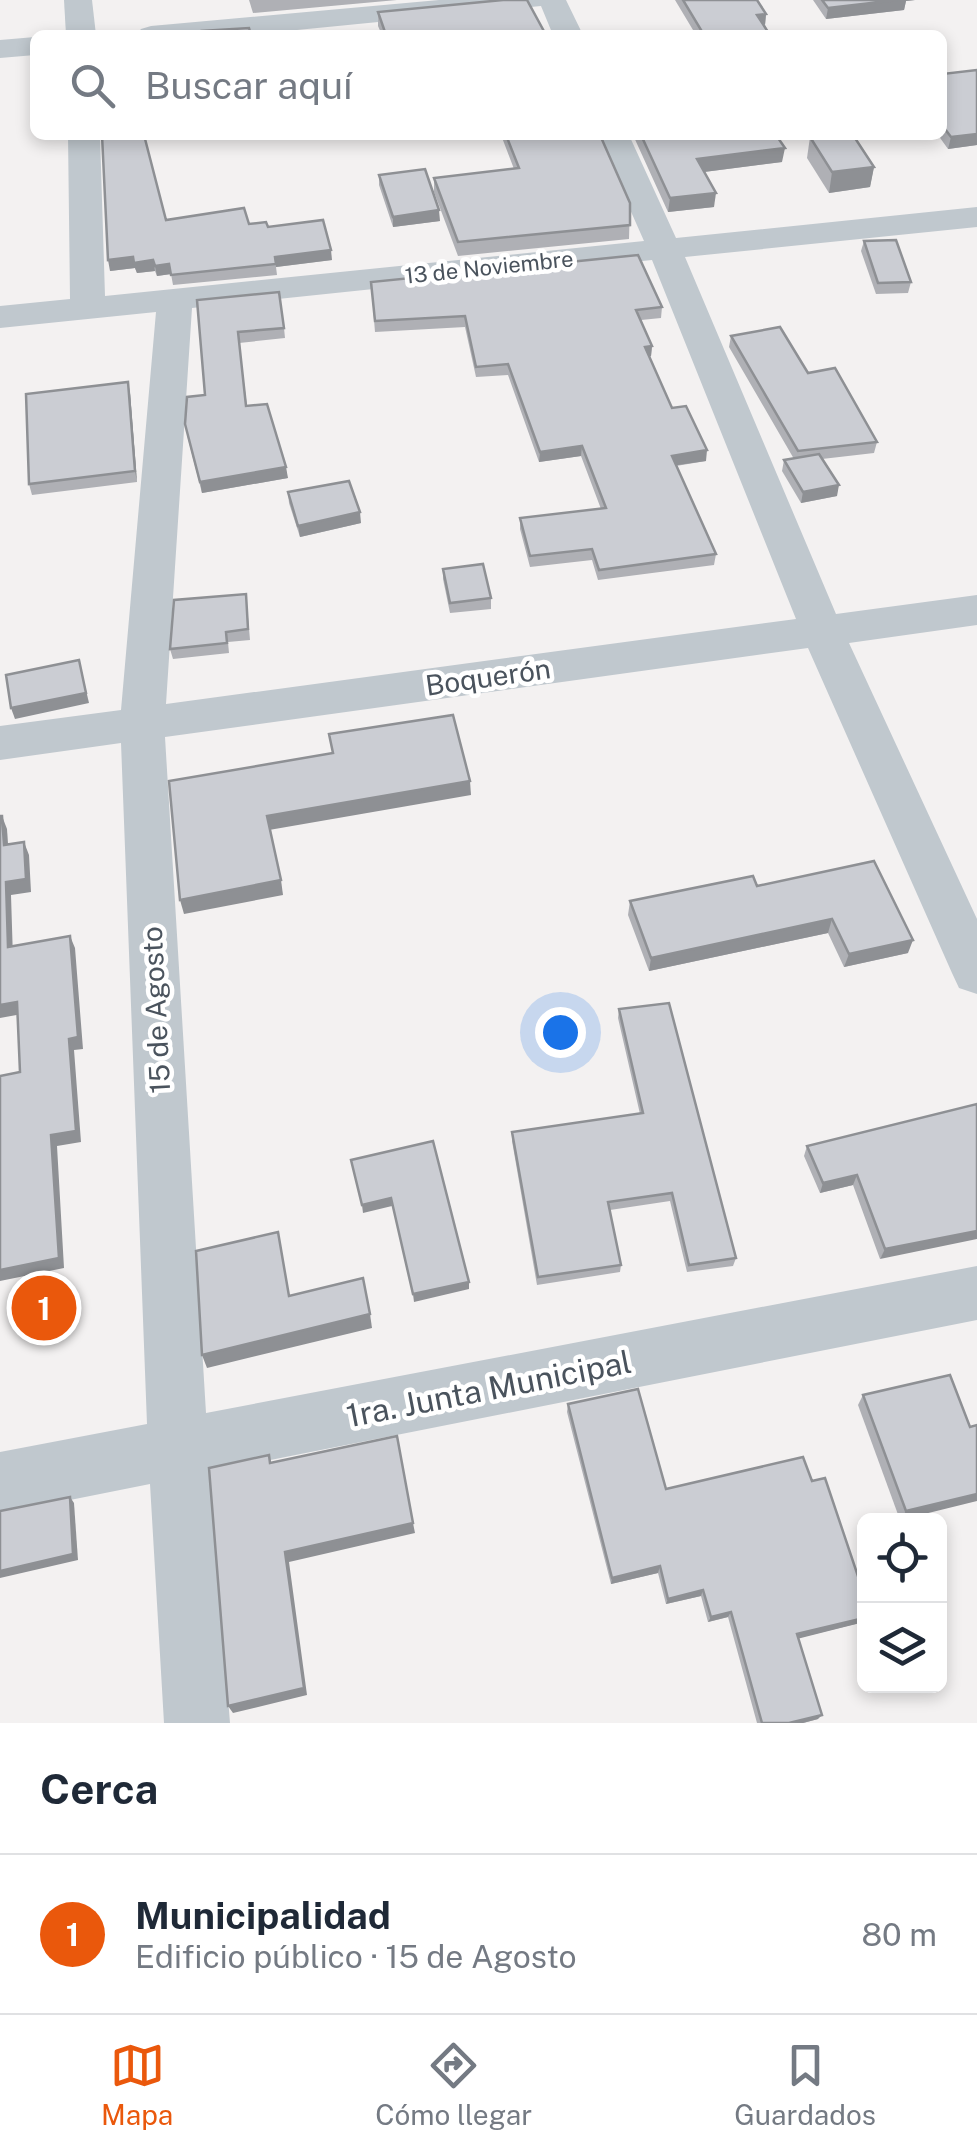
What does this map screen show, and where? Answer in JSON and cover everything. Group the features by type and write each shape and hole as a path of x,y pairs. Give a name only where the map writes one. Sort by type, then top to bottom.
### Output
{"street":[{"path":"78,0 81,30"},
{"path":"206,30 532,0"},
{"path":"552,0 566,30"},
{"path":"0,49 30,46"},
{"path":"84,140 88,307"},
{"path":"615,140 665,250 822,631 977,973"},
{"name":"13 de Noviembre","path":"0,317 977,217"},
{"name":"15 de Agosto","path":"175,298 142,724 178,1451 198,1723"},
{"name":"Boquerón","path":"0,744 977,610"},
{"name":"1ra. Junta Municipal","path":"0,1483 977,1293"}],"building":[{"path":"527,0 543,30 384,30 378,12"},
{"path":"683,0 757,0 766,14 757,15 767,30 701,30"},
{"path":"822,0 897,0 828,8"},
{"path":"977,70 977,134 951,137 947,132 947,73"},
{"path":"102,140 145,140 166,220 244,208 249,224 266,222 268,227 323,220 331,250 275,257 276,264 171,275 169,264 155,266 153,260 108,260"},
{"path":"508,140 602,140 630,203 630,225 458,242 434,178 519,168"},
{"path":"643,140 779,140 785,148 697,159 716,193 670,198"},
{"path":"812,140 856,140 874,167 832,172"},
{"path":"425,169 439,210 393,217 379,175"},
{"path":"896,240 911,282 878,283 864,241"},
{"path":"638,255 662,307 636,310 652,346 645,347 672,408 686,406 707,450 672,456 716,554 599,570 592,549 530,556 520,518 606,508 582,446 540,452 508,364 476,367 465,316 375,321 371,282"},
{"path":"279,292 284,328 238,332 246,406 267,404 286,467 200,482 185,424 187,397 205,395 197,300"},
{"path":"780,327 808,373 835,368 877,442 798,451 731,336"},
{"path":"128,382 135,471 29,484 26,394"},
{"path":"819,454 839,485 803,492 784,460"},
{"path":"349,481 360,512 298,526 288,492"},
{"path":"483,564 491,598 450,603 443,569"},
{"path":"246,594 248,629 226,632 227,643 170,649 174,600"},
{"path":"79,660 86,693 11,708 6,675"},
{"path":"453,715 470,781 267,816 281,880 180,900 169,781 333,753 329,734"},
{"path":"0,816 4,845 24,842 26,879 6,882 8,947 70,936 78,1037 69,1039 76,1131 51,1135 59,1258 0,1270 0,1076 20,1072 17,1002 0,1005"},
{"path":"874,861 913,940 849,954 832,919 651,958 630,901 753,876 757,886"},
{"path":"669,1003 736,1258 689,1265 672,1193 608,1202 621,1265 538,1277 512,1132 643,1113 619,1009"},
{"path":"977,1104 977,1231 885,1249 857,1175 823,1183 807,1146"},
{"path":"433,1141 469,1282 413,1294 391,1198 362,1205 351,1160"},
{"path":"278,1232 289,1296 363,1278 370,1314 202,1355 196,1251"},
{"path":"950,1375 970,1427 977,1425 977,1494 906,1511 863,1395"},
{"path":"638,1389 666,1489 803,1457 812,1481 825,1478 857,1573 857,1620 797,1634 822,1715 789,1723 762,1723 731,1612 711,1617 703,1590 668,1599 660,1566 612,1578 568,1404"},
{"path":"397,1436 413,1523 285,1552 304,1688 228,1706 209,1468 269,1455 270,1463"},
{"path":"70,1497 73,1554 0,1571 0,1511"}],"place":[{"name":"Municipalidad","path":"44,1308"}]}
